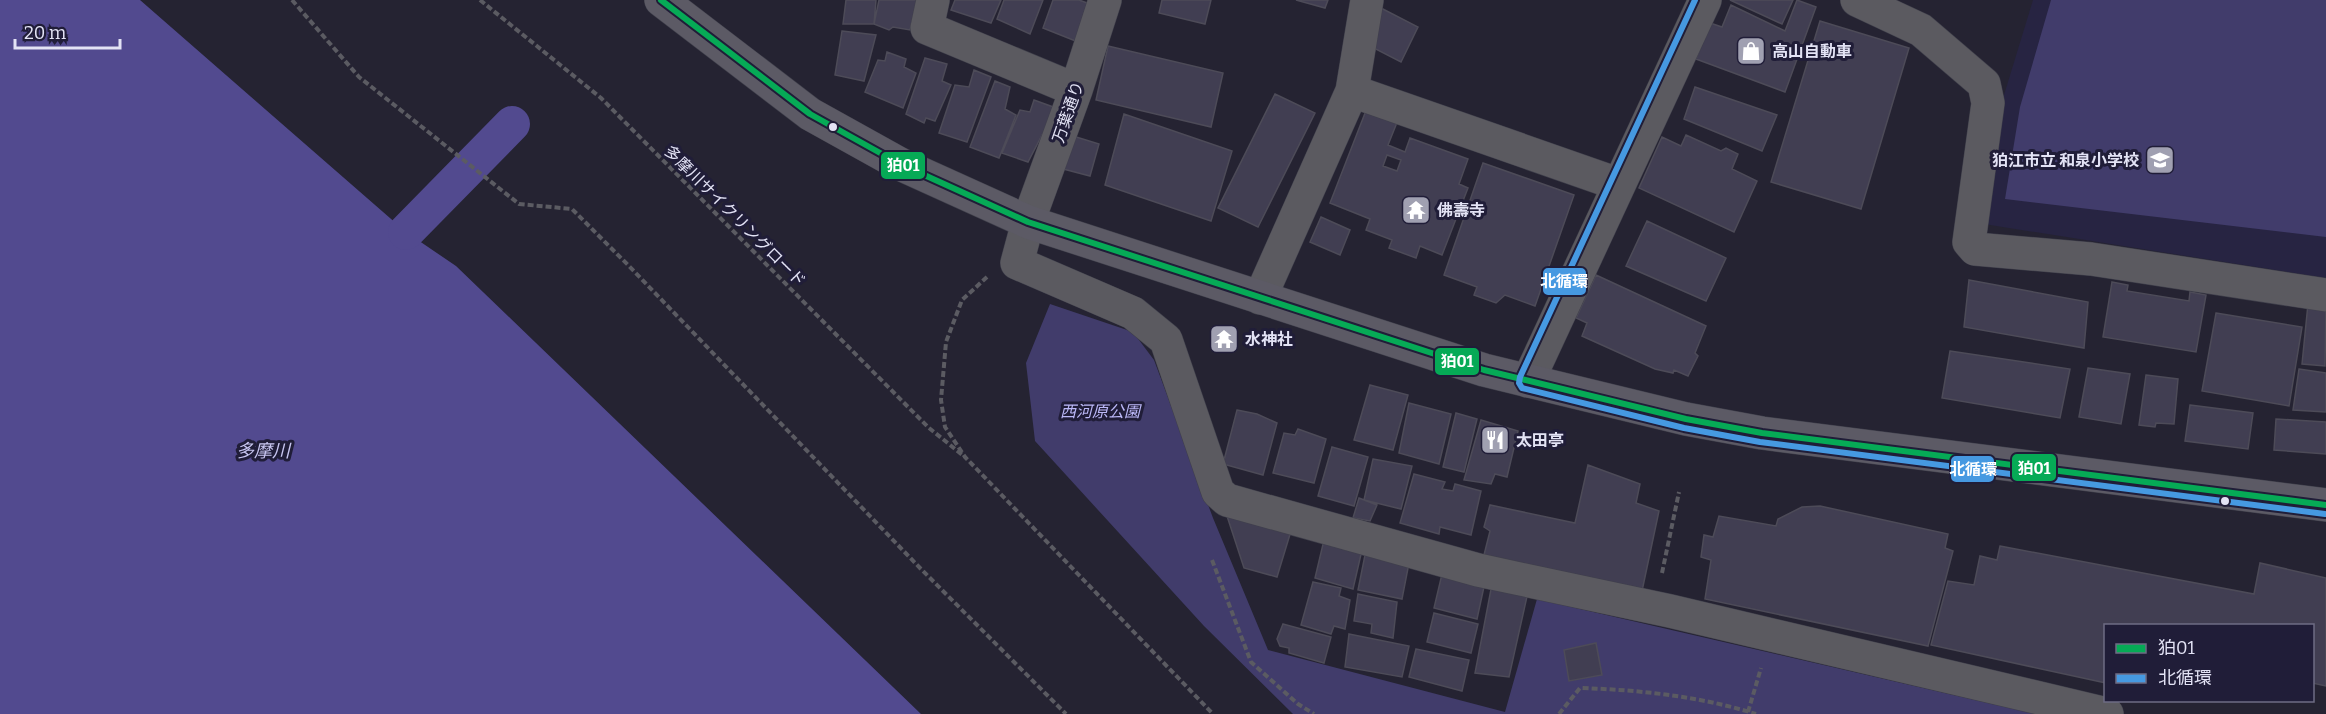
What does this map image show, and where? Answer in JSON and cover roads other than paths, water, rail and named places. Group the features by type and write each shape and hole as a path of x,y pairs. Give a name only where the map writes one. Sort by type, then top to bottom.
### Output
{"main road":[{"path":"661,0 810,114 900,164 1028,222 1484,370 1686,419 1762,433 2326,505"}],"street":[{"path":"933,0 927,28 1076,90"},
{"name":"万葉通り","path":"1105,0 1076,90 1028,222 1017,263 1133,313 1166,340 1218,492 1227,500 1478,570 1670,611 2107,714"},
{"path":"1260,298 1352,91 1367,0"},
{"path":"1528,381 1705,0"},
{"path":"1857,0 1921,30 1984,84 1988,104 1969,242 1976,249 2091,259 2326,295"},
{"path":"1352,91 1618,184"}],"water":[{"name":"多摩川","path":"0,0 140,0 406,232 456,266 921,714 0,714"}],"waterway":[{"path":"406,232 512,124"}],"place":[{"name":"高山自動車","path":"1751,51"},
{"name":"狛江市立 和泉小学校","path":"2160,160"},
{"name":"佛壽寺","path":"1416,210"},
{"name":"水神社","path":"1224,339"},
{"name":"太田亭","path":"1495,440"}],"park label":[{"name":"西河原公園","path":"1100,411"}]}
